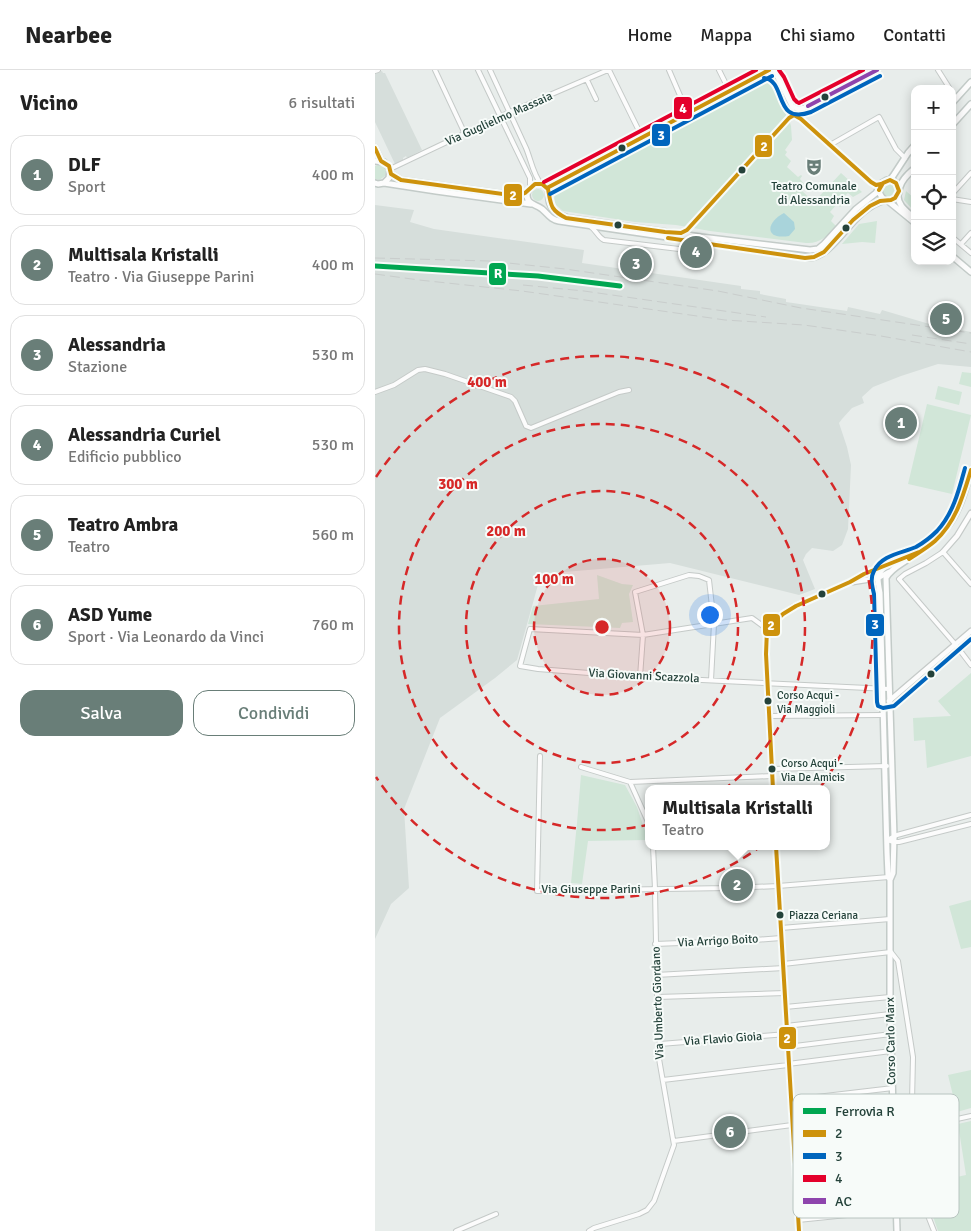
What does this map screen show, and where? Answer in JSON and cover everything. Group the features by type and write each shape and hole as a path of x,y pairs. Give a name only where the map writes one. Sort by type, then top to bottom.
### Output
{"main road":[{"path":"956,99 971,82"},
{"path":"956,120 971,104"},
{"path":"375,148 378,161 387,163 395,178 401,180 518,196 523,195 536,184 541,184 547,188 550,204 564,217 665,232 813,250 818,249 824,244 856,209 872,197 885,181 890,180 911,150"},
{"path":"384,183 389,178 390,171"},
{"path":"375,184 384,183 436,192 526,202 541,209 554,220 805,258 823,254 851,223 877,202 895,198 905,177 911,172"},
{"path":"890,180 895,182 899,191 898,198 900,204 911,214"},
{"path":"880,187 880,196 911,221"},
{"path":"529,189 527,198 533,205 544,205 549,198"},
{"path":"956,259 971,272"},
{"path":"890,571 934,542 946,530 962,501 971,470"},
{"path":"878,578 880,572 886,566 919,552"},
{"name":"Corso Carlo Marx","path":"889,879 893,873 894,840 886,578 890,571"},
{"name":"Corso Carlo Marx","path":"878,578 891,919 890,1014 893,1094"},
{"name":"Corso Carlo Marx","path":"896,1218 897,1231"}],"street":[{"path":"435,70 465,134"},
{"path":"478,70 530,178 529,189"},
{"path":"490,70 541,184"},
{"path":"609,70 642,137"},
{"name":"Via Guglielmo Massaia","path":"390,171 501,116 609,70"},
{"path":"669,70 688,114"},
{"path":"719,70 730,92"},
{"path":"774,70 792,106 789,118"},
{"path":"792,106 800,109 808,106 877,70"},
{"path":"938,70 947,85"},
{"path":"547,188 767,71 777,76"},
{"path":"862,83 861,80 869,74"},
{"path":"587,80 596,99"},
{"path":"801,119 800,112 808,106"},
{"path":"966,109 971,114"},
{"path":"665,232 681,233 685,231 789,118 794,115 801,119 871,182 880,187"},
{"path":"830,145 879,117 896,149 905,158"},
{"path":"956,190 971,173"},
{"path":"956,199 971,202"},
{"path":"598,234 597,228 599,225 605,224"},
{"path":"590,226 604,240 679,250 695,241"},
{"path":"961,244 971,233"},
{"path":"956,240 971,253"},
{"path":"375,392 394,385 420,369 438,372 511,397 515,401 526,426 531,428 619,392 629,390"},
{"path":"971,513 957,536 943,552 899,578 971,665"},
{"path":"943,552 971,584"},
{"path":"773,785 767,684 767,629 790,609 857,577 886,566"},
{"path":"850,582 878,578 890,571"},
{"path":"640,677 643,636 635,592 689,575 709,580 714,624 711,680"},
{"path":"967,579 971,575"},
{"path":"866,580 875,582 880,593"},
{"path":"643,636 752,618 767,629"},
{"name":"Via Giovanni Scazzola","path":"643,636 530,629 520,666 640,677 889,689"},
{"path":"883,702 890,701 971,631"},
{"path":"769,716 883,715"},
{"name":"Via Giuseppe Parini","path":"540,756 537,891 728,888 889,879"},
{"path":"772,769 892,766"},
{"path":"581,767 630,782 772,776"},
{"path":"630,782 645,811"},
{"path":"894,840 971,816"},
{"path":"887,840 971,824"},
{"name":"Via Umberto Giordano","path":"589,1231 639,1214 652,1205 674,1145 658,1053 660,1044 656,975 653,850"},
{"path":"776,850 793,1135"},
{"path":"781,928 891,919"},
{"name":"Via Arrigo Boito","path":"655,944 781,938"},
{"path":"656,975 783,966 891,952 898,961 900,970 913,1057 912,1094"},
{"path":"657,997 785,993"},
{"path":"785,1007 890,997"},
{"path":"786,1026 890,1014"},
{"name":"Via Flavio Gioia","path":"660,1044 787,1034"},
{"path":"787,1047 891,1034"},
{"path":"663,1080 891,1051"},
{"path":"842,1094 893,1088"},
{"path":"674,1141 792,1125"},
{"path":"456,1231 496,1214"},
{"path":"799,1231 798,1220 818,1218"},
{"path":"929,1218 934,1231"}],"shaded area":[{"path":"382,71 385,73 422,150 407,158 406,156 395,164 375,122 375,74"},
{"path":"375,205 414,210 410,222 434,229 584,250 582,263 741,286 741,289 760,291 760,294 786,299 786,302 847,311 848,307 880,314 882,310 926,323 971,332 971,367 938,364 873,387 862,397 864,403 852,408 839,423 851,465 848,529 842,545 833,551 812,548 806,554 803,560 815,589 799,595 670,563 541,574 517,660 440,718 404,809 409,888 391,904 375,939"}],"green space":[{"path":"765,78 770,80 785,107 791,126 792,140 785,150 787,152 785,155 791,161 787,167 798,177 802,176 800,179 805,185 801,190 814,202 841,173 862,192 853,197 848,193 840,200 844,204 840,207 837,204 830,212 834,216 831,221 837,227 823,239 806,243 676,225 635,222 563,211 556,205 555,195 560,187"},
{"path":"375,166 383,166 386,171 385,176 379,180 375,179"},
{"path":"889,183 894,185 896,190 894,195 889,197 884,195 882,190 884,185"},
{"path":"540,189 543,190 543,200 536,201 533,200 532,193 533,190"},
{"path":"906,191 911,195 911,208 904,200"},
{"path":"877,221 875,243 842,244 859,224"},
{"path":"962,372 971,373 971,387 959,384"},
{"path":"938,386 962,392 959,405 935,399"},
{"path":"927,404 971,415 952,494 908,484"},
{"path":"597,575 622,584 633,585 629,594 633,622 622,623 620,628 528,624 533,606 599,599"},
{"path":"971,673 971,756 927,768 925,740 914,741 913,718 951,716 938,701"},
{"path":"581,775 625,785 637,807 645,831 645,840 588,841 582,884 571,883"},
{"path":"971,900 971,947 961,949 949,906"},
{"path":"971,1070 971,1108 959,1111 959,1094 953,1094 948,1075"},
{"path":"971,1121 971,1231 938,1231 934,1218 959,1218 959,1177 966,1175 959,1124"}],"water":[{"path":"784,213 794,222 795,229 789,236 775,236 770,230 771,226 773,221"}],"railway":[{"path":"375,258 489,261 565,269 718,291 801,308 971,333"},
{"path":"436,267 558,275"},
{"path":"375,274 522,291 725,320 804,325 971,352"},
{"path":"523,285 584,291 766,317"},
{"path":"912,335 971,344"}],"rail line":[{"name":"R","path":"375,266 538,276 620,286"}],"transit line":[{"name":"4","path":"544,182 756,70"},
{"name":"2","path":"547,188 769,70"},
{"name":"4","path":"779,70 794,99 799,103 863,70"},
{"name":"AC","path":"808,106 877,70"},
{"name":"3","path":"550,194 772,76"},
{"name":"3","path":"764,78 776,86 785,108 791,113 799,115 811,112 880,76"},
{"name":"2","path":"375,148 381,161 389,166 391,174 401,180 518,196 525,193 535,184 542,184 548,189 554,210 566,218 665,232 681,233 687,230 789,118 794,115 801,119 871,182 876,185 881,184"},
{"name":"2","path":"668,238 805,258 814,257 824,252 853,220 870,206 880,201 895,198 899,191 896,183 890,180 883,183 879,190"},
{"name":"3","path":"965,468 951,509 937,531 916,547 892,555 882,561 872,576 878,706 883,708 894,706 971,639"},
{"name":"2","path":"909,559 935,541 948,526 958,508 971,470"},
{"name":"2","path":"773,785 766,654 767,629 783,614 796,606 864,574 919,552"},
{"name":"2","path":"776,850 793,1131"},
{"name":"2","path":"798,1218 799,1231"}],"place":[{"name":"Teatro Comunale di Alessandria","path":"814,167"},
{"name":"Alessandria Curiel","path":"696,252"},
{"name":"Alessandria","path":"636,264"},
{"name":"Teatro Ambra","path":"946,319"},
{"name":"DLF","path":"901,423"},
{"name":"Corso Acqui - Via Maggioli","path":"768,701"},
{"name":"Corso Acqui - Via De Amicis","path":"772,769"},
{"name":"Multisala Kristalli","path":"737,885"},
{"name":"Piazza Ceriana","path":"780,915"},
{"name":"ASD Yume","path":"730,1132"}]}
